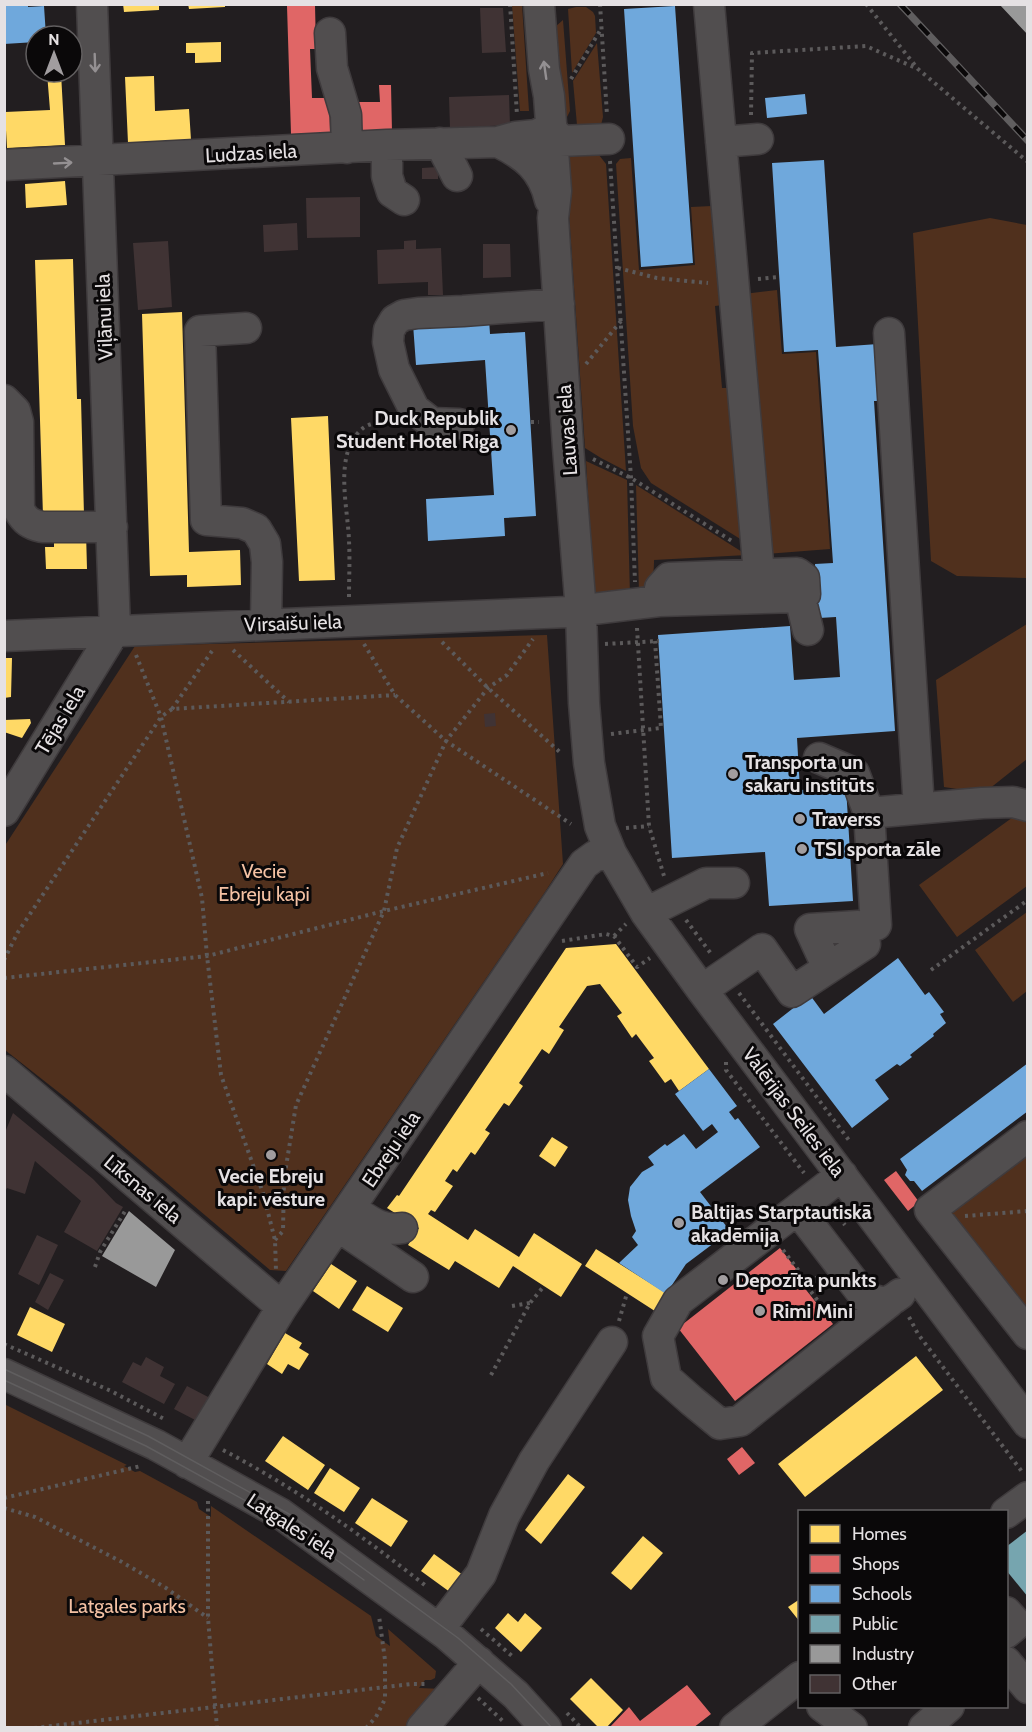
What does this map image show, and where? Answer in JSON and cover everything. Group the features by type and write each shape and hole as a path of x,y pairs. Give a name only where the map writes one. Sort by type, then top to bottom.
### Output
{"street":[{"name":"Viļānu iela","path":"92,4 115,630"},
{"name":"Lauvas iela","path":"539,4 556,191 554,218 581,611 584,703 591,775 600,826 611,853"},
{"path":"709,4 743,140 733,282 758,565"},
{"path":"330,33 332,68 346,115 346,148"},
{"name":"Ludzas iela","path":"4,165 441,143 508,132 516,136 536,135 551,128"},
{"path":"551,128 560,141 609,139"},
{"path":"508,132 515,150 531,162 546,184 554,218"},
{"path":"441,143 457,176"},
{"path":"387,145 387,176 392,192 404,200"},
{"path":"459,424 432,423 414,409 394,369 388,342 395,320 404,315 418,313 559,304"},
{"path":"246,328 200,331 206,520 242,523 256,529 265,544 266,624"},
{"path":"889,333 919,808"},
{"path":"4,400 15,411 18,422 19,510 24,519 32,525 42,527 112,527"},
{"path":"648,603 669,578 758,565 797,573 804,578 805,594 800,597 808,630"},
{"name":"Virsaišu iela","path":"4,636 266,624 355,631 648,603 800,597"},
{"name":"Tējas iela","path":"4,810 115,630"},
{"path":"714,982 762,949 792,992 828,968 866,932 869,813 854,773 819,758"},
{"path":"869,813 1013,802 1028,806"},
{"name":"Valērijas Seiles iela","path":"611,853 637,918 714,982 849,1162 919,1279 1028,1423"},
{"name":"Ebreju iela","path":"187,1463 285,1303 584,864 595,856 611,853"},
{"path":"637,918 706,883 734,883"},
{"path":"828,968 810,929 866,932"},
{"name":"Līksnas iela","path":"4,1071 285,1303"},
{"path":"1028,1136 930,1210 1028,1334"},
{"path":"849,1162 803,1207 678,1301 658,1336 666,1378 720,1424 740,1421 919,1279"},
{"path":"803,1207 808,1223 865,1297 880,1302 890,1302"},
{"path":"344,1217 383,1229 402,1228"},
{"path":"344,1217 412,1276"},
{"path":"439,1629 481,1574 504,1516 534,1461 612,1341"},
{"name":"Latgales iela","path":"4,1374 156,1445 281,1514 439,1629 516,1695 546,1728"},
{"path":"1008,1512 1028,1497"},
{"path":"1008,1614 1017,1624 1008,1631"},
{"path":"422,1728 479,1662"},
{"path":"1008,1664 1028,1688"},
{"path":"735,1728 798,1680"},
{"path":"823,1708 852,1728"},
{"path":"924,1728 948,1708"}],"path":[{"path":"508,132 510,4"},
{"path":"600,4 631,478 648,603 638,642 649,826 674,900 688,923 714,982 824,1105 849,1162"},
{"path":"867,4 918,69 1028,162"},
{"path":"570,79 602,28"},
{"path":"743,140 752,53 866,46 918,69"},
{"path":"618,268 657,278 689,282 713,283 779,278"},
{"path":"564,387 575,378 621,320"},
{"path":"414,409 401,419 372,423 363,428 348,449 344,478 355,631 395,695 446,741 571,824"},
{"path":"531,422 539,422"},
{"path":"568,447 631,478 758,565"},
{"path":"275,1240 283,1231 284,1179 296,1105 384,911 398,848 446,741 489,688 507,675 537,633"},
{"path":"437,638 562,754"},
{"path":"587,738 661,728 657,641 638,642"},
{"path":"230,647 290,703"},
{"path":"4,960 18,932 161,717 172,709 215,648"},
{"path":"136,654 161,717 202,898 221,1075 263,1193 275,1240 276,1272 285,1303"},
{"path":"172,709 395,695"},
{"path":"4,978 207,956 384,911 542,875"},
{"path":"931,970 1028,900"},
{"path":"614,936 618,930 637,918"},
{"path":"538,932 549,939 563,942 606,934 614,936 637,967 653,956"},
{"path":"94,1267 115,1227"},
{"path":"777,1248 780,1246 808,1283 805,1287"},
{"path":"805,1287 815,1279"},
{"path":"491,1375 530,1303 544,1286"},
{"path":"805,1287 835,1322"},
{"path":"513,1306 530,1303"},
{"path":"4,1498 141,1465"},
{"path":"207,1500 208,1618 217,1728"},
{"path":"4,1508 35,1517 122,1562 166,1588 208,1618"},
{"path":"366,1728 376,1717 385,1699 385,1660 378,1616"},
{"path":"34,1728 411,1684 460,1685 510,1728"}],"green space":[{"path":"512,5 522,5 529,111 520,111"},
{"path":"586,7 593,12 596,33 572,73 568,9"},
{"path":"563,20 570,111 567,117 563,114 555,27"},
{"path":"597,43 603,117 601,125 578,136 573,81"},
{"path":"592,146 606,164 626,471 585,448 566,170 567,154"},
{"path":"631,158 639,270 695,265 691,207 712,206 730,304 715,306 722,388 737,388 753,547 651,483 641,468 633,426 616,164 620,159"},
{"path":"990,218 1027,225 1027,578 957,576 931,561 913,233"},
{"path":"777,290 782,354 816,352 830,549 766,554 744,294"},
{"path":"586,461 627,480 630,595 598,598 594,593"},
{"path":"636,485 747,555 654,560 650,583 639,592"},
{"path":"1027,624 1027,759 984,793 944,787 936,680"},
{"name":"Vecie Ebreju kapi","path":"547,635 563,864 286,1271 270,1270 71,1102 5,1050 4,847 135,646"},
{"path":"1020,812 1027,822 1027,886 957,937 919,885"},
{"path":"1027,912 1027,991 1013,1002 975,950"},
{"path":"1027,1143 1027,1320 939,1209"},
{"name":"Latgales parks","path":"4,1404 127,1465 124,1466 135,1472 140,1471 197,1502 199,1509 211,1517 211,1506 371,1616 376,1636 390,1646 388,1629 436,1671 435,1678 425,1680 419,1688 443,1689 410,1727 5,1727"}],"building: Homes":[{"path":"123,4 159,4 159,10 124,12"},
{"path":"188,4 225,4 225,7 189,9"},
{"path":"221,42 221,62 195,63 195,53 186,53 186,43"},
{"path":"154,76 155,111 189,109 191,140 128,143 125,77"},
{"path":"48,84 62,84 65,145 7,148 5,112 50,110"},
{"path":"65,181 67,205 26,208 25,184"},
{"path":"73,259 77,399 81,399 84,515 43,516 35,260"},
{"path":"182,312 189,552 240,550 241,585 187,587 187,575 150,576 142,314"},
{"path":"328,416 335,580 299,581 291,418"},
{"path":"86,532 87,569 46,569 45,547 54,547 54,533"},
{"path":"4,658 12,658 11,697 4,698"},
{"path":"30,719 31,723 22,738 4,732 4,720"},
{"path":"616,944 709,1069 679,1091 671,1079 665,1083 649,1061 654,1058 636,1034 632,1038 617,1016 622,1013 600,984 587,986 559,1027 564,1030 549,1054 542,1049 519,1083 523,1086 509,1106 504,1103 485,1130 490,1133 475,1155 471,1152 457,1172 453,1169 445,1181 453,1186 435,1212 431,1210 428,1214 468,1240 475,1229 519,1257 534,1233 582,1264 561,1297 513,1266 499,1288 455,1261 449,1270 408,1245 419,1228 387,1208 397,1195 399,1196 566,948"},
{"path":"552,1137 568,1147 555,1167 539,1156"},
{"path":"596,1249 672,1297 661,1315 585,1266"},
{"path":"331,1264 357,1281 339,1309 313,1291"},
{"path":"367,1286 403,1308 388,1332 352,1310"},
{"path":"30,1307 65,1324 52,1352 17,1335"},
{"path":"285,1333 302,1343 299,1348 309,1354 299,1370 288,1364 282,1374 267,1364"},
{"path":"916,1356 943,1390 805,1497 778,1464"},
{"path":"283,1436 325,1465 308,1490 265,1461"},
{"path":"330,1468 360,1488 344,1512 314,1493"},
{"path":"568,1474 585,1487 541,1544 525,1530"},
{"path":"372,1498 408,1521 391,1547 355,1523"},
{"path":"643,1536 663,1553 631,1590 611,1573"},
{"path":"434,1554 467,1578 454,1595 421,1571"},
{"path":"798,1600 798,1620 788,1607"},
{"path":"508,1613 518,1622 525,1613 542,1628 521,1652 495,1628"},
{"path":"591,1678 623,1710 606,1728 599,1728 570,1699"}],"building: Shops":[{"path":"315,5 316,49 310,49 312,98 329,98 330,133 291,134 287,6"},
{"path":"379,85 391,85 392,132 357,132 357,102 380,102"},
{"path":"896,1171 919,1202 908,1211 884,1180"},
{"path":"780,1248 807,1283 803,1286 833,1324 735,1401 678,1328"},
{"path":"742,1447 755,1463 739,1475 727,1459"},
{"path":"687,1685 711,1714 693,1728 609,1728 629,1707 640,1721"}],"building: Schools":[{"path":"4,4 44,6 45,24 24,24 24,43 4,44"},
{"path":"675,6 693,263 641,267 624,9"},
{"path":"805,94 807,114 767,118 765,98"},
{"path":"824,160 836,347 878,344 882,401 874,401 895,731 797,738 800,790 846,787 853,901 769,906 765,852 672,858 658,635 790,626 794,680 840,677 836,617 819,618 815,564 833,563 818,350 784,352 772,163"},
{"path":"489,319 490,334 525,332 536,516 504,518 505,536 428,541 426,499 494,495 485,360 416,365 413,324"},
{"path":"898,958 925,995 929,992 944,1012 940,1014 946,1023 910,1055 912,1057 900,1066 897,1064 875,1080 889,1099 852,1128 773,1024 810,995 824,1014"},
{"path":"1028,1063 1028,1111 922,1191 914,1181 910,1181 905,1175 907,1170 900,1159"},
{"path":"709,1069 737,1106 729,1112 735,1120 738,1118 760,1147 700,1192 730,1231 686,1264 666,1294 619,1263 638,1245 632,1237 636,1231 628,1200 630,1187 642,1172 654,1165 648,1157 665,1144 667,1146 684,1134 696,1149 718,1132 712,1124 703,1131 675,1094"}],"building: Public":[{"path":"1028,1530 1028,1597 1008,1572 1008,1545"}],"building: Industry":[{"path":"999,4 1028,4 1028,35"},
{"path":"129,1211 175,1250 156,1287 102,1256"}],"building: Other":[{"path":"480,8 503,8 506,52 482,53"},
{"path":"509,95 510,125 450,128 449,97"},
{"path":"438,167 438,179 422,179 422,168"},
{"path":"360,197 360,237 307,238 306,198"},
{"path":"297,223 298,250 264,252 263,225"},
{"path":"416,240 416,249 441,248 443,295 428,295 428,282 378,284 377,250 404,249 404,241"},
{"path":"168,241 172,307 138,310 133,243"},
{"path":"483,244 510,244 511,277 483,278"},
{"path":"495,713 496,726 485,727 484,714"},
{"path":"13,1113 123,1207 97,1251 64,1232 81,1201 35,1161 25,1194 7,1188 4,1193 4,1135"},
{"path":"37,1235 58,1245 39,1285 18,1274"},
{"path":"50,1273 64,1280 48,1310 35,1302"},
{"path":"146,1357 164,1367 160,1376 175,1384 164,1404 122,1382 133,1362 141,1366"},
{"path":"187,1386 212,1399 199,1422 174,1409"}],"tram line":[{"path":"4,1369 148,1436 289,1514 458,1638 511,1684 552,1728"},
{"path":"4,1380 146,1446 286,1523 364,1580"}],"railway":[{"path":"900,4 1028,141"}],"place":[{"name":"Duck Republik Student Hotel Riga","path":"511,430"},
{"name":"Transporta un sakaru institūts","path":"733,774"},
{"name":"Traverss","path":"800,819"},
{"name":"TSI sporta zāle","path":"802,849"},
{"name":"Vecie Ebreju kapi: vēsture","path":"271,1155"},
{"name":"Baltijas Starptautiskā akadēmija","path":"679,1223"},
{"name":"Depozīta punkts","path":"723,1280"},
{"name":"Rimi Mini","path":"760,1311"}]}
